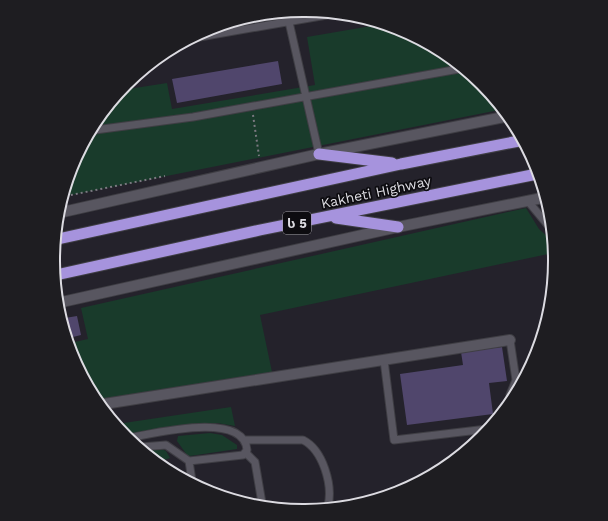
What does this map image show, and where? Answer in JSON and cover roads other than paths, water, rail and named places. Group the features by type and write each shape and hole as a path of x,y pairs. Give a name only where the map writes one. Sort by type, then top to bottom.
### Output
{"highway":[{"name":"Kakheti Highway","path":"62,238 401,164 516,142"},
{"path":"319,154 401,164"},
{"name":"Kakheti Highway","path":"61,274 532,175"},
{"path":"330,217 398,227"}],"street":[{"path":"65,211 319,154 501,118"},
{"path":"64,302 398,227 539,198"},
{"path":"107,403 510,340"}],"lane":[{"path":"215,35 313,18"},
{"path":"289,22 319,154"},
{"path":"99,130 193,117 455,70"},
{"path":"527,200 544,220"},
{"path":"510,340 516,380"},
{"path":"384,360 394,440 479,430"},
{"path":"136,437 202,427 226,428 244,440 247,447 246,453"},
{"path":"244,440 303,440 310,444 317,450 330,488 328,502"},
{"path":"146,447 166,445 189,461 246,453"},
{"path":"246,453 255,462 261,500"},
{"path":"189,461 191,476"}]}
